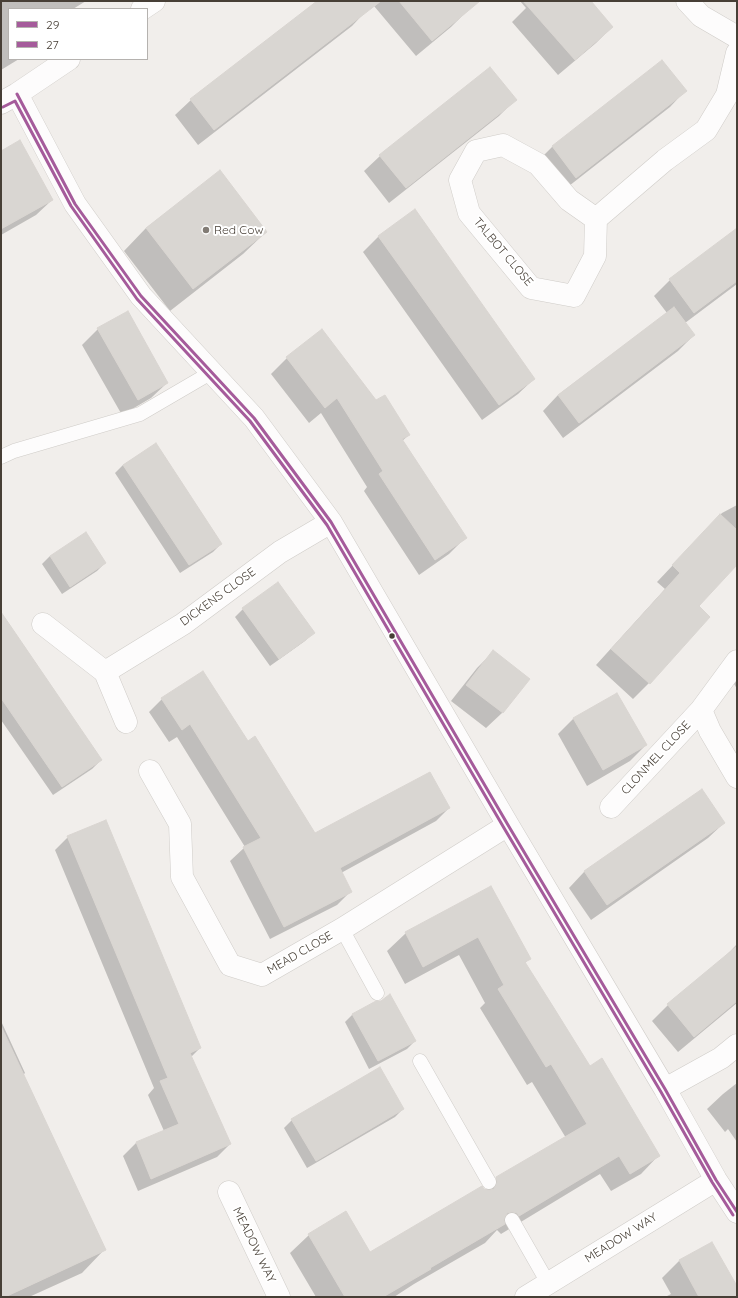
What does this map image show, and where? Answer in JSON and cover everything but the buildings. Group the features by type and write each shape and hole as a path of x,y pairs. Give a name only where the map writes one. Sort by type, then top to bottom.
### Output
{"street":[{"path":"144,8 154,1"},
{"path":"687,1 701,16 737,37"},
{"path":"596,219 665,160 706,130 727,95 737,53"},
{"path":"68,60 9,99 75,204 141,296 254,418 331,522 508,825 665,1089 716,1180 737,1212"},
{"name":"TALBOT CLOSE","path":"503,145 538,164 570,200 596,219 594,256 574,296 531,288 470,213 460,180 476,151 503,145"},
{"name":"DICKENS CLOSE","path":"105,672 183,624 280,552 331,522"},
{"path":"43,624 105,672 126,722"},
{"name":"CLONMEL CLOSE","path":"611,807 701,710 737,661"},
{"name":"CLONMEL CLOSE","path":"701,710 710,731 737,777"},
{"name":"MEAD CLOSE","path":"150,771 180,824 182,877 230,965 262,975 342,929 508,825"},
{"path":"665,1089 721,1058 737,1045"},
{"name":"MEADOW WAY","path":"526,1297 716,1180"},
{"name":"MEADOW WAY","path":"229,1192 279,1297"}],"lane":[{"path":"1,457 14,451 140,414 212,372"},
{"path":"342,929 377,994"},
{"path":"420,1061 489,1182"},
{"path":"512,1220 548,1283"}],"transit line":[{"name":"29","path":"17,94 75,204 141,296 254,418 331,522 508,825 665,1089 716,1180 737,1212"},
{"name":"27","path":"3,107 15,101 71,206 137,299 250,421 327,525 504,828 661,1092 712,1182 733,1215"}],"place":[{"name":"Red Cow","path":"206,230"}]}
